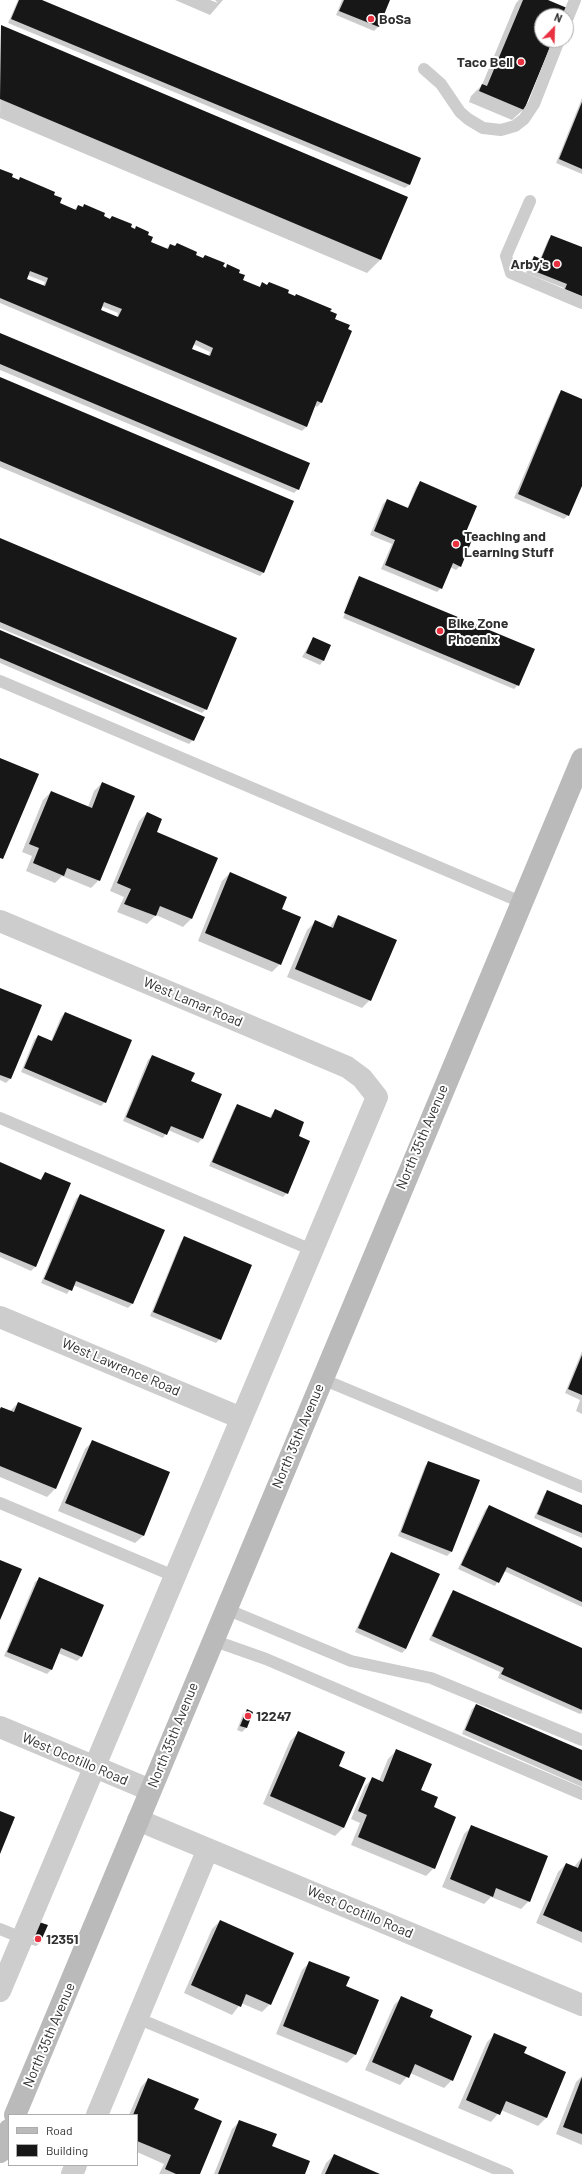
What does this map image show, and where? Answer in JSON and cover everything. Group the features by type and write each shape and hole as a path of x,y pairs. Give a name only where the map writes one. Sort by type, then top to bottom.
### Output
{"main road":[{"name":"North 35th Avenue","path":"15,2114 212,1640 582,759"},
{"path":"0,2152 8,2132"}],"street":[{"name":"West Lamar Road","path":"0,921 347,1067 362,1078 377,1096 312,1250"},
{"path":"0,1991 312,1250"},
{"name":"West Lawrence Road","path":"0,1317 241,1418"},
{"name":"West Ocotillo Road","path":"0,1727 150,1790"},
{"name":"West Ocotillo Road","path":"138,1820 582,2005"},
{"path":"97,2114 208,1849"}],"lane":[{"path":"424,69 441,84 460,112 468,119 483,128 501,130 514,126 524,119 531,109 556,48"},
{"path":"530,201 506,256 511,273 582,304"},
{"path":"0,681 521,902"},
{"path":"0,1118 312,1250"},
{"path":"322,1379 582,1487"},
{"path":"0,1503 174,1576"},
{"path":"226,1609 351,1661 431,1678 582,1740"},
{"path":"212,1640 266,1659 582,1794"},
{"path":"0,1929 22,1938"},
{"path":"138,2018 508,2174"}],"building":[{"path":"19,0 42,0 421,158 410,185 11,19"},
{"name":"BoSa","path":"344,0 390,0 379,27 339,11"},
{"name":"Taco Bell","path":"523,0 548,0 567,8 534,8 534,48 550,48 524,110 479,91 482,84 487,86"},
{"path":"1,25 408,197 381,260 0,99"},
{"path":"582,102 582,169 559,159"},
{"path":"0,169 13,174 12,177 19,180 20,177 55,192 54,195 62,198 60,203 76,210 78,205 83,207 84,204 105,213 104,216 110,219 112,216 132,224 131,227 135,229 136,226 149,232 148,235 153,237 151,242 168,249 170,244 175,246 177,243 197,252 196,255 203,258 205,255 225,263 223,266 226,268 227,264 240,270 239,273 245,275 243,280 260,287 262,282 267,285 269,282 289,290 288,293 295,296 296,294 332,309 330,311 337,314 335,319 350,325 348,329 352,331 322,403 317,401 307,427 0,298","holes":["30,271 48,278 45,286 27,279","104,302 122,309 118,317 101,310","196,340 213,348 210,356 192,349"]},
{"name":"Arby's","path":"551,235 582,247 582,296 565,289 567,284 529,269 534,256 541,259"},
{"path":"0,333 310,463 299,490 0,364"},
{"path":"0,377 294,501 264,573 0,461"},
{"path":"561,390 582,399 582,486 569,516 518,494"},
{"path":"420,481 477,506 466,532 474,535 461,567 453,563 442,589 385,565 395,540 374,531 387,499 408,508"},
{"path":"0,538 237,638 207,710 0,622"},
{"name":"Bike Zone Phoenix","path":"359,576 535,649 519,686 344,613"},
{"path":"0,630 205,717 194,741 0,658"},
{"path":"313,637 331,645 324,661 306,653"},
{"path":"0,758 39,774 3,859 0,858"},
{"path":"102,782 135,796 100,881 67,868 64,876 33,863 39,848 29,844 51,791 92,808"},
{"path":"147,812 162,819 157,832 218,858 192,919 160,906 156,916 124,904 131,889 117,883"},
{"path":"230,872 287,897 282,909 301,917 281,965 205,933"},
{"path":"338,915 397,940 371,1001 295,969 315,920 333,928"},
{"path":"0,988 42,1005 11,1079 0,1075"},
{"path":"65,1012 132,1040 106,1103 24,1068 38,1035 52,1041"},
{"path":"152,1055 195,1073 191,1081 222,1094 203,1139 171,1126 167,1135 126,1117"},
{"path":"237,1104 271,1118 275,1109 304,1122 299,1136 310,1141 288,1194 212,1162"},
{"path":"0,1162 41,1180 45,1172 71,1183 36,1267 0,1252"},
{"path":"80,1194 165,1230 133,1304 76,1281 72,1291 44,1279"},
{"path":"184,1236 252,1265 221,1340 153,1312"},
{"path":"582,1355 582,1395 568,1389"},
{"path":"18,1402 82,1428 56,1489 0,1466 0,1409 1,1407 14,1412"},
{"path":"92,1440 170,1472 144,1536 65,1503"},
{"path":"428,1461 480,1480 452,1552 401,1532"},
{"path":"547,1490 582,1505 582,1533 537,1514"},
{"path":"489,1505 582,1548 582,1602 507,1567 499,1583 461,1565"},
{"path":"391,1552 440,1574 406,1649 358,1628"},
{"path":"0,1560 22,1569 0,1620"},
{"path":"39,1577 104,1605 82,1657 61,1648 52,1670 7,1652"},
{"path":"453,1590 582,1648 582,1710 501,1674 504,1668 432,1636"},
{"path":"476,1704 582,1750 582,1781 465,1730"},
{"path":"247,1709 253,1712 247,1728 240,1726"},
{"path":"298,1731 345,1752 339,1766 366,1778 344,1828 270,1796"},
{"path":"396,1749 432,1764 421,1790 438,1797 434,1807 456,1817 435,1869 358,1837 367,1815 358,1811 372,1777 383,1782"},
{"path":"0,1811 15,1817 0,1854"},
{"path":"471,1825 548,1856 530,1902 496,1888 493,1897 450,1879"},
{"path":"582,1858 582,1932 543,1915 566,1863 578,1868"},
{"path":"220,1920 294,1953 271,2005 246,1994 241,2007 191,1985"},
{"path":"39,1922 48,1925 40,1943 32,1940"},
{"path":"309,1961 350,1977 346,1986 379,2000 356,2055 283,2026"},
{"path":"401,1996 433,2010 430,2017 472,2036 453,2081 415,2064 409,2078 372,2062"},
{"path":"494,2033 527,2047 524,2053 566,2072 547,2118 506,2101 500,2115 466,2100"},
{"path":"582,2077 582,2134 563,2127"},
{"path":"148,2078 199,2099 194,2109 222,2121 200,2174 176,2174 165,2169 171,2155 138,2141 138,2114 133,2114"},
{"path":"239,2120 277,2134 272,2146 310,2161 305,2174 218,2174"},
{"path":"334,2154 380,2174 325,2174"}],"place":[{"name":"BoSa","path":"371,19"},
{"name":"Taco Bell","path":"521,62"},
{"name":"Arby's","path":"557,264"},
{"name":"Teaching and Learning Stuff","path":"456,544"},
{"name":"Bike Zone Phoenix","path":"440,631"},
{"name":"12247","path":"248,1716"},
{"name":"12351","path":"38,1939"}]}
